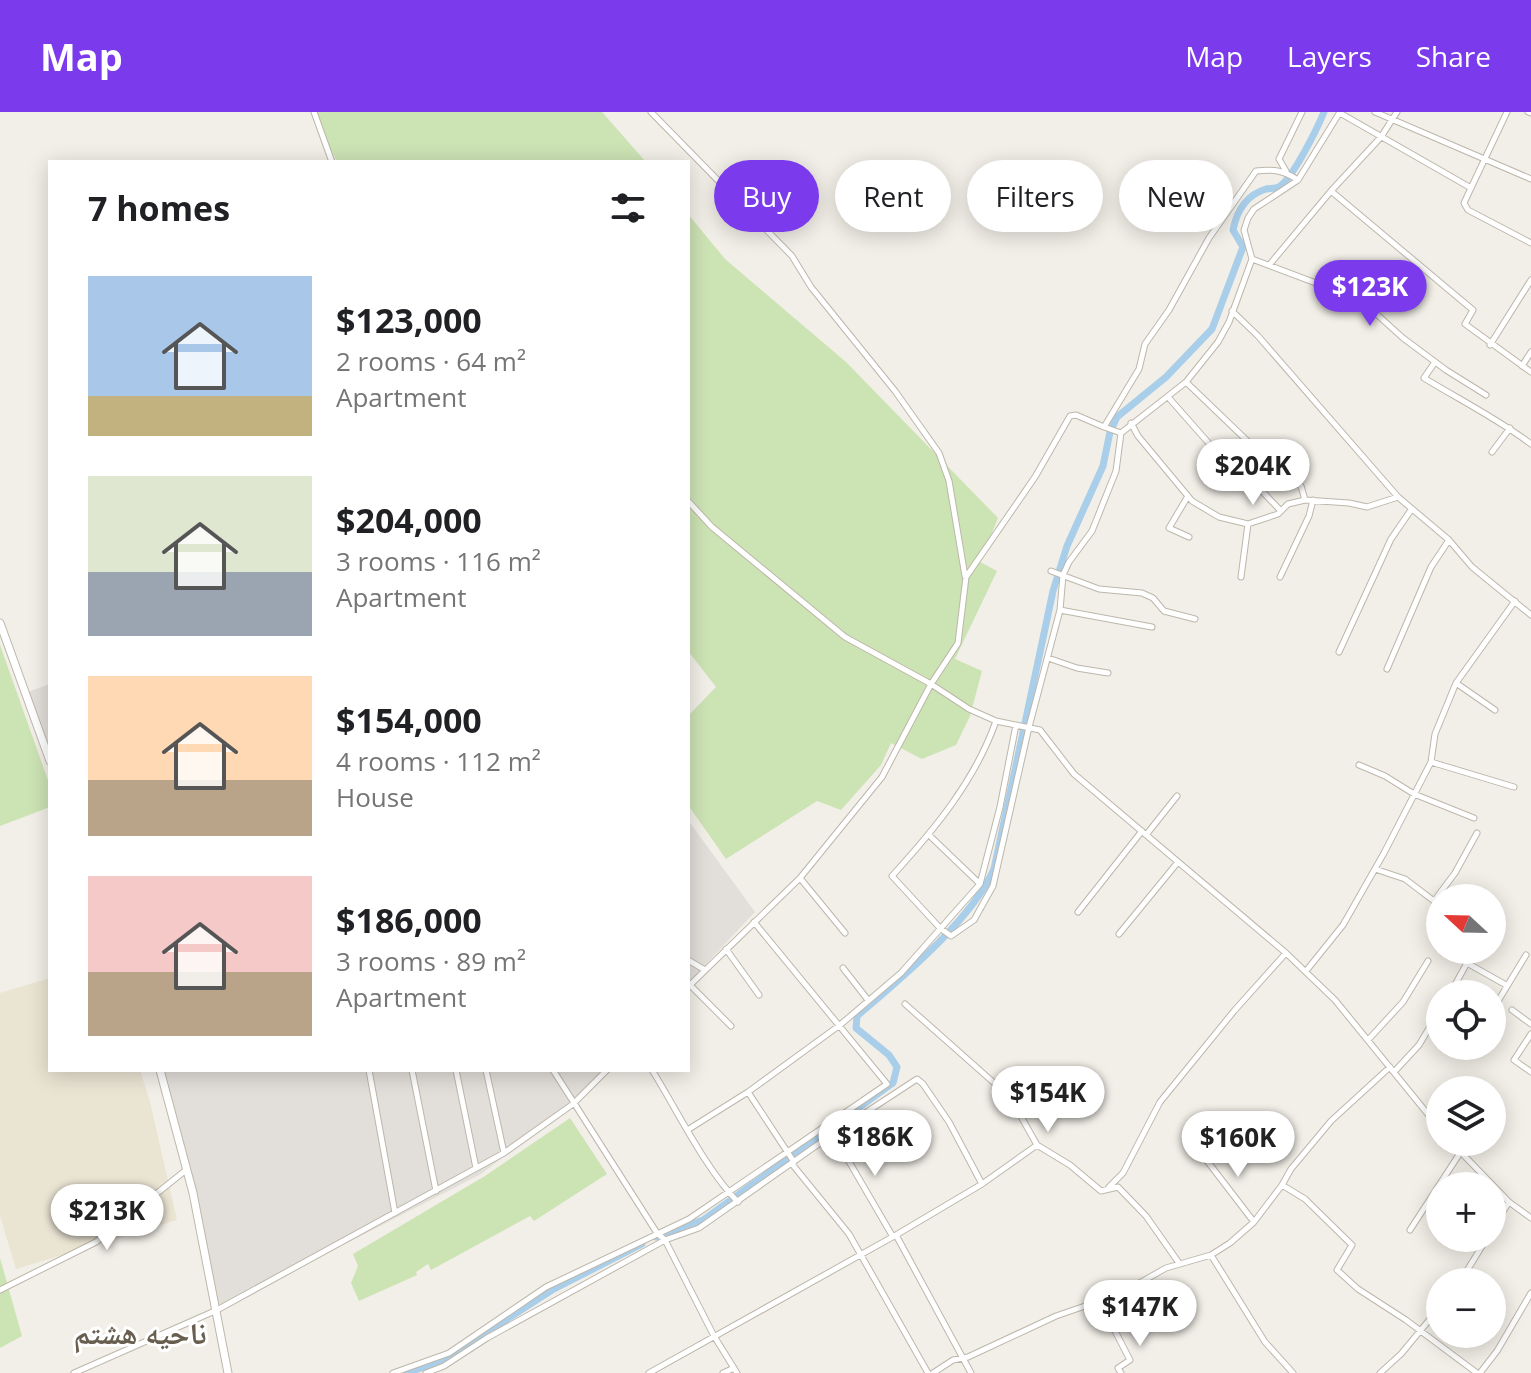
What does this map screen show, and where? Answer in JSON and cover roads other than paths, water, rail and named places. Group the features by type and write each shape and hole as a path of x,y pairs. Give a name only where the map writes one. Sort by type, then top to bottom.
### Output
{"street":[{"path":"314,112 331,160"},
{"path":"651,112 792,256 811,287 895,391 939,453 949,481 966,577 958,643 931,684 882,777 800,878 690,985"},
{"path":"1286,172 1279,159 1302,112"},
{"path":"996,721 975,771 929,835 892,876 951,936 974,920 993,886 1029,727 1060,610 1063,575 1092,531 1116,471 1121,433 1186,382 1218,342 1229,322 1252,259 1244,230 1254,209 1298,180 1340,112 1471,188"},
{"path":"1375,112 1531,179"},
{"path":"1270,264 1381,137 1397,112"},
{"path":"1507,112 1464,203 1468,210 1531,243"},
{"path":"1104,427 1139,369 1145,344 1169,310 1209,238 1256,171 1273,169 1286,172 1298,180"},
{"path":"1331,191 1473,310 1465,324 1531,372"},
{"path":"1252,259 1361,300 1403,338 1486,395"},
{"path":"1490,345 1531,280"},
{"path":"1232,310 1398,497 1449,540 1472,567 1531,615"},
{"path":"1522,366 1531,352"},
{"path":"1435,362 1424,378 1510,428 1531,444"},
{"path":"1186,382 1286,478 1301,486 1305,500"},
{"path":"1168,397 1213,448 1281,511"},
{"path":"966,577 1035,477 1070,416 1076,415 1121,433"},
{"path":"1131,423 1138,436 1188,496 1219,517 1248,524 1281,511 1288,504 1305,500 1367,507 1398,497"},
{"path":"1492,452 1510,428"},
{"path":"1188,496 1169,528 1189,537"},
{"path":"1280,577 1309,516 1313,500"},
{"path":"690,503 712,527 845,637 931,684 969,709 996,721 1040,730 1074,774 1306,971 1335,1000 1426,1112"},
{"path":"1339,652 1391,539 1411,510"},
{"path":"1241,577 1248,524"},
{"path":"1387,669 1431,567 1449,540"},
{"path":"1051,571 1099,589 1142,593 1153,598 1164,611 1195,619"},
{"path":"1306,971 1343,925 1431,762 1435,734 1456,683 1515,601"},
{"path":"1060,610 1152,627"},
{"path":"0,623 48,755"},
{"path":"1048,658 1077,668 1108,673"},
{"path":"1456,683 1495,710"},
{"path":"689,1129 748,1092 840,1025 901,973 980,884 1000,807 1016,725"},
{"path":"1431,762 1514,787"},
{"path":"1359,765 1414,794 1474,818"},
{"path":"1078,912 1177,796"},
{"path":"1375,869 1405,879 1434,901 1455,873 1477,833"},
{"path":"929,835 980,884"},
{"path":"1119,934 1178,862"},
{"path":"800,878 845,933"},
{"path":"754,922 895,1096"},
{"path":"726,949 759,995"},
{"path":"905,1004 1010,1097 1037,1145 1070,1165 1101,1191 1123,1173 1160,1102 1286,953"},
{"path":"1506,985 1526,955"},
{"path":"690,961 705,970"},
{"path":"1368,1040 1403,1002 1426,964"},
{"path":"1469,964 1497,980"},
{"path":"843,968 868,1000"},
{"path":"690,987 731,1026"},
{"path":"1512,1010 1531,1024"},
{"path":"748,1092 793,1163 849,1234 930,1373 1056,1316 1120,1294 1179,1263 1211,1255 1230,1243 1254,1222 1291,1169 1331,1121 1392,1070 1419,1045 1426,1033"},
{"path":"1531,1034 1514,1060 1531,1072"},
{"path":"161,1072 187,1169 228,1373"},
{"path":"369,1072 395,1213"},
{"path":"412,1072 436,1191"},
{"path":"456,1072 476,1168"},
{"path":"486,1072 504,1153"},
{"path":"554,1072 657,1233 665,1240 714,1336 736,1371 723,1373"},
{"path":"74,1373 217,1310 504,1153 573,1104 605,1072"},
{"path":"653,1072 727,1191 738,1202"},
{"path":"426,1373 444,1366 487,1338 665,1240 699,1228 917,1079 949,1122 982,1184"},
{"path":"393,1373 449,1353 546,1287 689,1219 887,1084"},
{"path":"833,1134 971,1373"},
{"path":"649,1373 894,1236 982,1184 1037,1145"},
{"path":"1201,1153 1254,1222"},
{"path":"1410,1230 1458,1156"},
{"path":"1463,1156 1509,1202 1531,1218"},
{"path":"0,1290 96,1242 187,1169"},
{"path":"1282,1185 1305,1199 1352,1245 1337,1270 1358,1289 1478,1373 1497,1351 1531,1293"},
{"path":"1108,1187 1118,1187 1146,1216 1179,1263"},
{"path":"1506,1207 1509,1202"},
{"path":"1211,1255 1265,1342 1293,1373"},
{"path":"1380,1373 1426,1324"},
{"path":"1114,1329 1130,1360 1118,1368 1121,1373"}],"waterway":[{"path":"656,1237 703,1220 893,1083 897,1067 889,1055 856,1028 857,1016 952,928 984,888 994,869 1053,591 1067,546 1103,466 1110,432 1117,417 1166,377 1212,329 1243,247 1233,230 1240,210 1253,195 1285,182 1324,112"},
{"path":"406,1373 442,1361 552,1290 642,1244"}],"district":[{"name":"ناحیه هشتم","path":"140,1332"}]}
